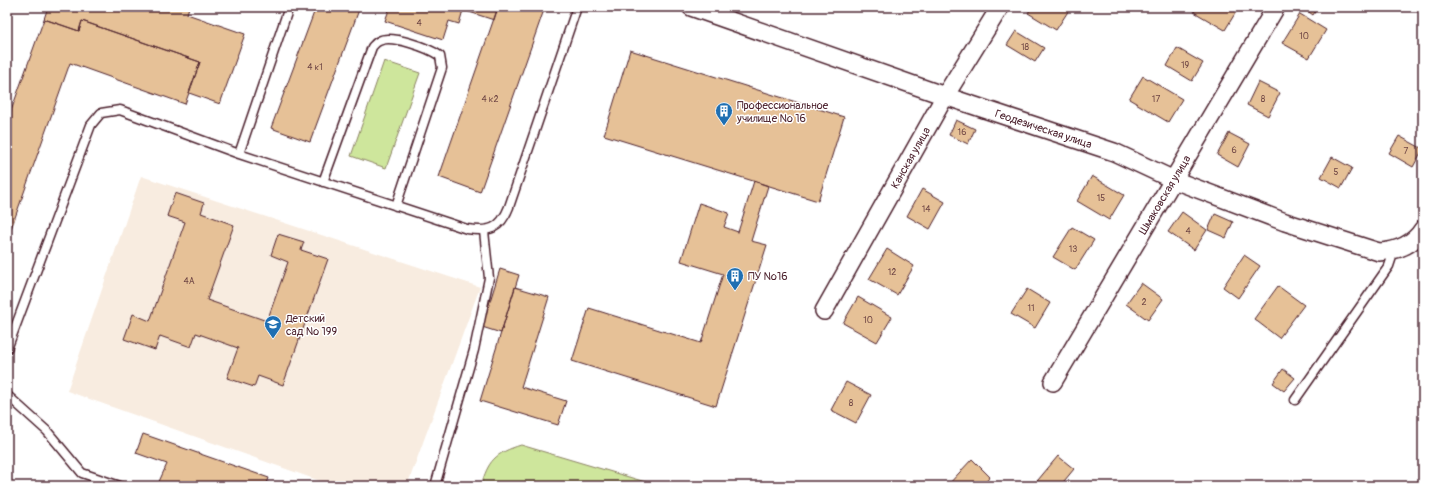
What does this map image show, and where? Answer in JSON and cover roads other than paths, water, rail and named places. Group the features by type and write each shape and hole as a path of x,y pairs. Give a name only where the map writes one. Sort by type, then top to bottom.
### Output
{"street":[{"name":"Геодезическая улица","path":"690,7 733,14 945,96 1114,152 1174,180 1285,222 1379,252 1394,251"},
{"name":"Канская улица","path":"824,311 945,96 1000,7"},
{"name":"Шмаковская улица","path":"1053,382 1276,7"},
{"path":"1394,251 1406,246 1419,236 1423,229"}],"lane":[{"path":"239,154 289,7"},
{"path":"7,350 91,125 101,113 120,110 239,154 323,182 466,229 484,231 498,224 507,212 577,7"},
{"path":"323,182 372,47 378,41 389,38 430,50 440,56 442,68 396,206"},
{"path":"435,486 474,350 489,278 484,231"},
{"path":"1295,400 1389,266 1394,251"},
{"path":"7,395 47,431 82,473 120,486"}],"place":[{"name":"Профессиональное училище № 16","path":"724,126"},
{"name":"ПУ №16","path":"735,291"},
{"name":"Детский сад № 199","path":"273,339"}]}
